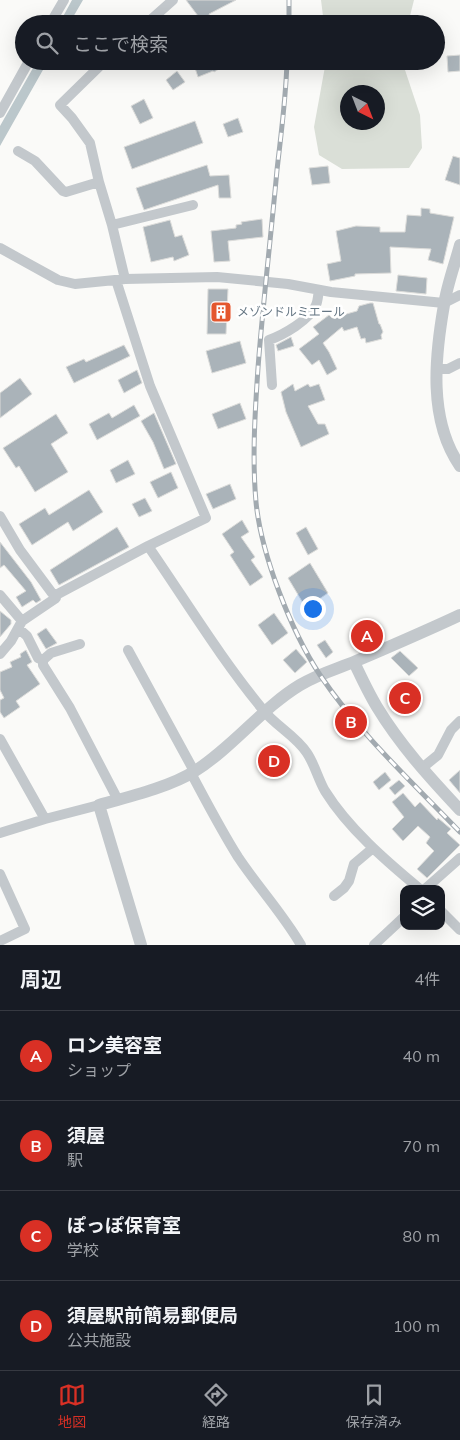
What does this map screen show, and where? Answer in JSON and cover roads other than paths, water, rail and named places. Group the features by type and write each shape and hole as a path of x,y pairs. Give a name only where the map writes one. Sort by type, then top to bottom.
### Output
{"street":[{"path":"55,15 64,0"},
{"path":"156,15 173,0"},
{"path":"0,113 24,70"},
{"path":"0,654 11,641 20,624 56,598 56,595 148,546 206,518 150,386 121,279 112,225 90,143 60,105 96,70"},
{"path":"18,152 35,161 62,191 66,192 99,182"},
{"path":"112,225 194,205"},
{"path":"459,464 446,440 439,412 438,369 444,303 460,245"},
{"path":"0,248 58,280 75,284 121,279 217,278 288,284 319,290 444,303 460,295"},
{"path":"272,385 269,340 295,328 316,307 319,290"},
{"path":"438,369 448,369 460,364"},
{"path":"0,516 20,550 52,593 56,595"},
{"path":"148,546 264,712 300,744 307,753 337,808 373,848 415,885"},
{"path":"0,595 20,624 38,658 43,660"},
{"path":"0,833 118,800 168,783 193,772 206,763 264,712 299,686 320,674 354,662 460,615"},
{"path":"80,644 51,653 43,660 43,666 70,708 118,800"},
{"path":"128,650 193,772 218,824 239,859 301,945"},
{"path":"354,662 377,706 422,768 460,810"},
{"path":"422,768 438,754 451,730 460,720"},
{"path":"0,739 45,819"},
{"path":"99,805 141,945"},
{"path":"334,896 349,881 354,864 373,848"},
{"path":"430,885 460,858"},
{"path":"0,874 25,929 0,941"},
{"path":"445,915 460,930"},
{"path":"374,945 400,921"}],"railway":[{"path":"289,0 289,15"},
{"path":"286,70 262,318 254,435 256,502 264,545 288,615 298,637 320,675 369,737 460,832"}],"place":[{"name":"メゾンドルミエール","path":"221,312"},
{"name":"ロン美容室","path":"367,636"},
{"name":"ぽっぽ保育室","path":"405,698"},
{"name":"須屋","path":"351,722"},
{"name":"須屋駅前簡易郵便局","path":"274,761"}]}
